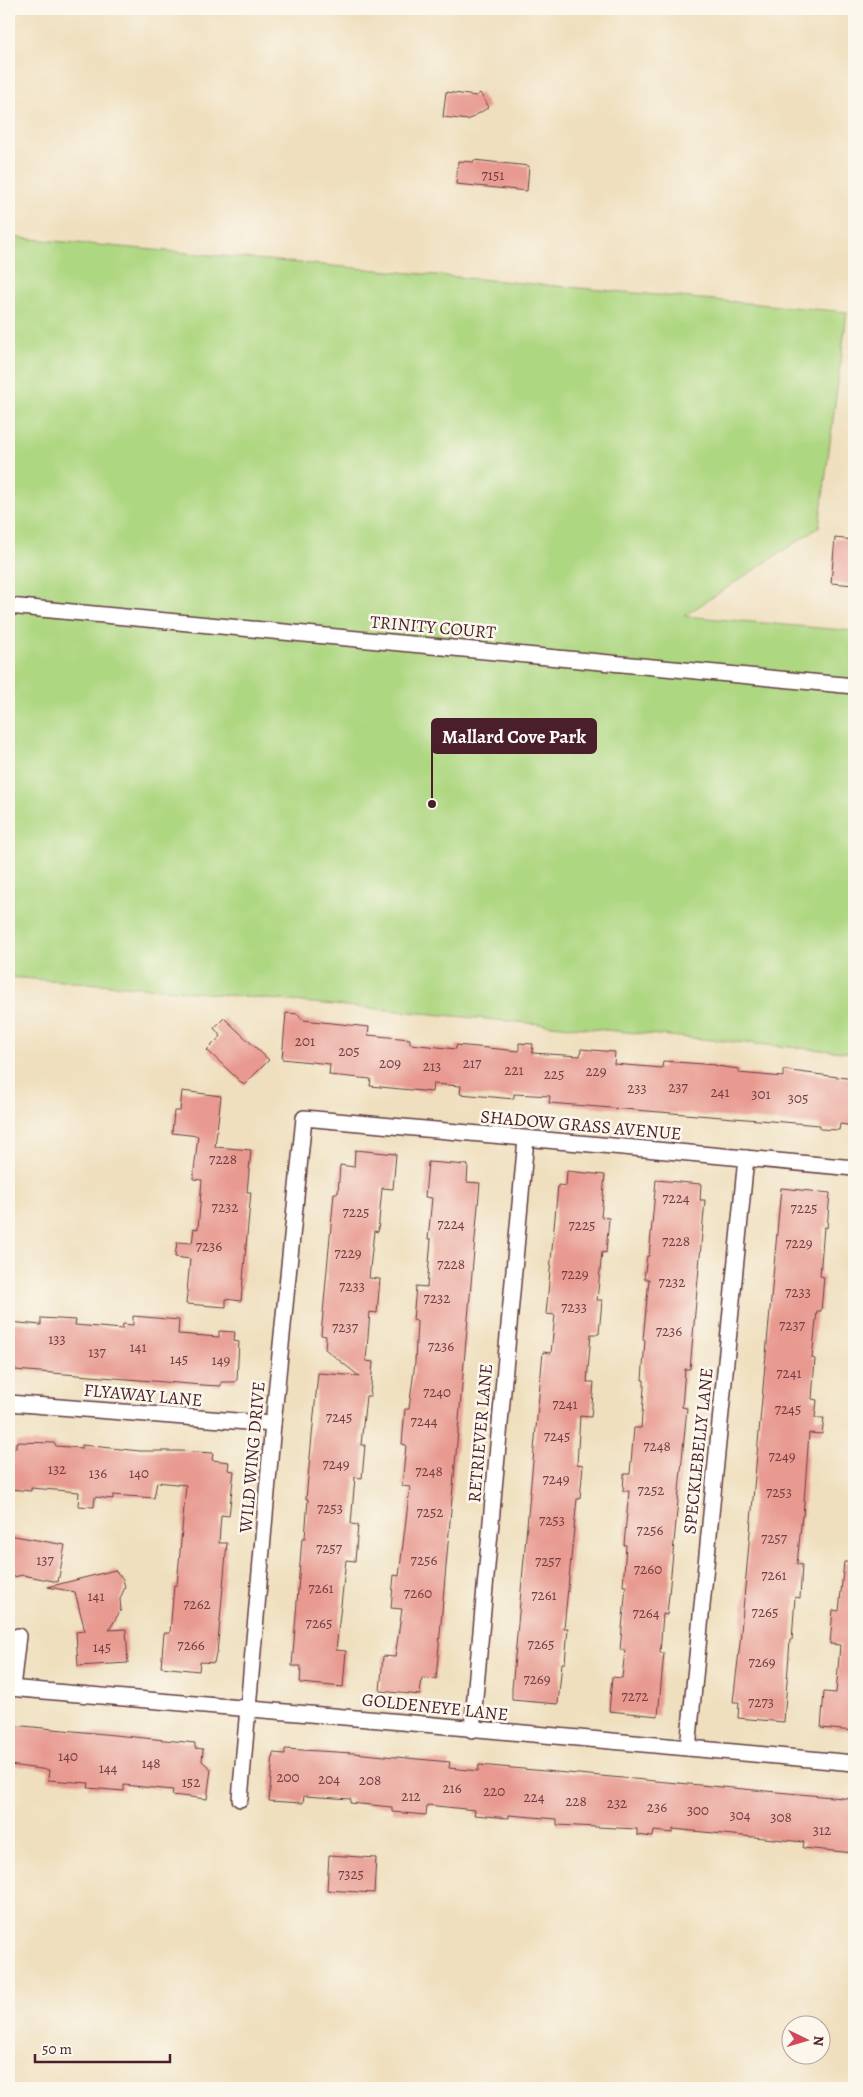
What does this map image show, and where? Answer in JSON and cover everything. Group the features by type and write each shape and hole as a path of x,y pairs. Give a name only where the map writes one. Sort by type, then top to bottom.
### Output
{"street":[{"name":"TRINITY COURT","path":"9,606 854,686"},
{"name":"SHADOW GRASS AVENUE","path":"304,1118 854,1168"},
{"name":"WILD WING DRIVE","path":"240,1799 273,1424 304,1118"},
{"name":"RETRIEVER LANE","path":"472,1730 526,1139"},
{"name":"SPECKLEBELLY LANE","path":"688,1748 746,1158"},
{"name":"FLYAWAY LANE","path":"9,1403 273,1424"},
{"name":"GOLDENEYE LANE","path":"18,1636 11,1688 249,1707 472,1730 854,1764"}],"green space":[{"path":"9,237 847,312 819,527 684,616 854,631 854,1053 150,988 9,977"}],"building":[{"path":"446,92 476,96 480,93 489,107 468,120 443,117"},
{"path":"474,160 529,166 527,191 456,184 458,161 474,162"},
{"path":"835,538 854,540 854,585 831,583"},
{"path":"286,1013 298,1014 303,1020 369,1027 368,1035 410,1039 410,1044 456,1049 456,1045 519,1051 519,1043 533,1044 532,1053 580,1056 581,1049 615,1052 614,1064 662,1068 663,1061 716,1065 739,1069 739,1073 783,1077 783,1070 854,1079 854,1126 840,1124 839,1130 820,1129 820,1125 549,1103 550,1096 514,1094 514,1099 460,1094 461,1086 433,1084 432,1092 370,1086 371,1079 329,1075 330,1064 282,1059"},
{"path":"224,1018 269,1060 244,1085 207,1050 221,1036 214,1028"},
{"path":"182,1091 221,1096 215,1147 251,1150 247,1192 251,1192 241,1301 226,1299 226,1307 186,1304 190,1259 175,1257 177,1242 192,1243 194,1228 198,1229 202,1180 193,1179 198,1136 172,1133 174,1111 180,1111"},
{"path":"355,1150 396,1154 393,1189 382,1188 378,1232 374,1231 369,1278 380,1279 377,1313 370,1312 366,1361 373,1362 370,1396 366,1396 361,1445 365,1445 362,1478 355,1477 351,1524 358,1525 355,1561 346,1560 336,1650 346,1651 343,1687 300,1683 301,1666 292,1666 302,1538 305,1538 308,1499 306,1499 318,1373 359,1376 325,1349 326,1336 321,1335 334,1193 338,1193 340,1165 354,1167"},
{"path":"428,1162 468,1165 467,1182 480,1183 436,1679 422,1678 420,1695 380,1691 383,1656 395,1657 402,1609 391,1608 394,1575 399,1576 410,1487 402,1486 406,1445 402,1444 405,1409 409,1409 415,1362 417,1321 413,1320 416,1286 427,1287 431,1239 428,1239 432,1198 425,1197"},
{"path":"567,1171 605,1175 601,1217 609,1218 606,1253 602,1252 597,1300 602,1300 599,1334 591,1334 587,1382 594,1382 591,1417 580,1416 577,1464 583,1465 580,1499 577,1499 564,1628 568,1628 565,1663 562,1663 558,1704 512,1700 512,1689 543,1352 551,1353 555,1315 546,1314 558,1185 566,1186"},
{"path":"656,1180 701,1184 700,1200 705,1200 690,1369 685,1369 682,1407 687,1408 667,1615 663,1614 660,1653 664,1653 658,1716 609,1711 612,1677 622,1678 625,1650 620,1650 626,1586 623,1586 626,1545 624,1545 629,1491 623,1491 624,1474 630,1474 634,1428 641,1428 644,1388 644,1380 642,1380 645,1340 643,1339 649,1279 644,1279 647,1256 649,1256"},
{"path":"781,1188 830,1193 827,1228 824,1227 820,1276 824,1277 821,1311 817,1311 812,1358 815,1359 812,1399 817,1400 815,1418 824,1418 822,1434 809,1433 803,1516 797,1564 802,1565 800,1598 795,1597 784,1722 738,1718 739,1702 733,1702"},
{"path":"133,1316 179,1320 178,1334 219,1337 219,1331 235,1332 234,1341 239,1342 237,1380 235,1382 221,1382 221,1386 202,1385 15,1370 15,1366 9,1365 9,1322 41,1325 41,1318 76,1320 75,1325 122,1329 123,1324 133,1325"},
{"path":"16,1442 54,1443 56,1446 82,1448 82,1445 140,1451 213,1453 212,1460 229,1462 228,1470 234,1471 229,1516 221,1515 219,1543 227,1543 217,1653 214,1663 200,1662 199,1671 161,1667 164,1633 170,1633 174,1585 177,1585 186,1485 157,1482 154,1498 113,1495 113,1499 95,1497 94,1507 78,1506 79,1492 31,1488 31,1491 9,1489 9,1447 16,1448"},
{"path":"9,1535 65,1545 58,1582 23,1575 9,1578"},
{"path":"844,1562 854,1562 854,1731 821,1728 824,1692 836,1693 840,1645 830,1644 833,1610 839,1611"},
{"path":"115,1570 123,1579 125,1587 120,1599 121,1610 109,1630 126,1629 128,1663 78,1666 76,1632 85,1631 75,1592 48,1587"},
{"path":"13,1725 195,1743 195,1748 203,1749 202,1761 211,1769 207,1799 172,1795 173,1790 124,1785 124,1791 88,1788 89,1783 48,1780 49,1770 9,1765"},
{"path":"285,1749 450,1762 449,1768 478,1771 479,1765 854,1799 854,1853 803,1848 804,1842 673,1829 673,1833 654,1831 653,1837 637,1835 637,1829 557,1825 557,1819 509,1815 509,1818 474,1815 475,1810 427,1805 426,1815 392,1812 392,1807 350,1803 351,1799 304,1796 303,1803 269,1801 273,1753 285,1754"},
{"path":"329,1855 376,1858 374,1893 327,1890"}],"place":[{"name":"Mallard Cove Park","path":"432,804"}]}
